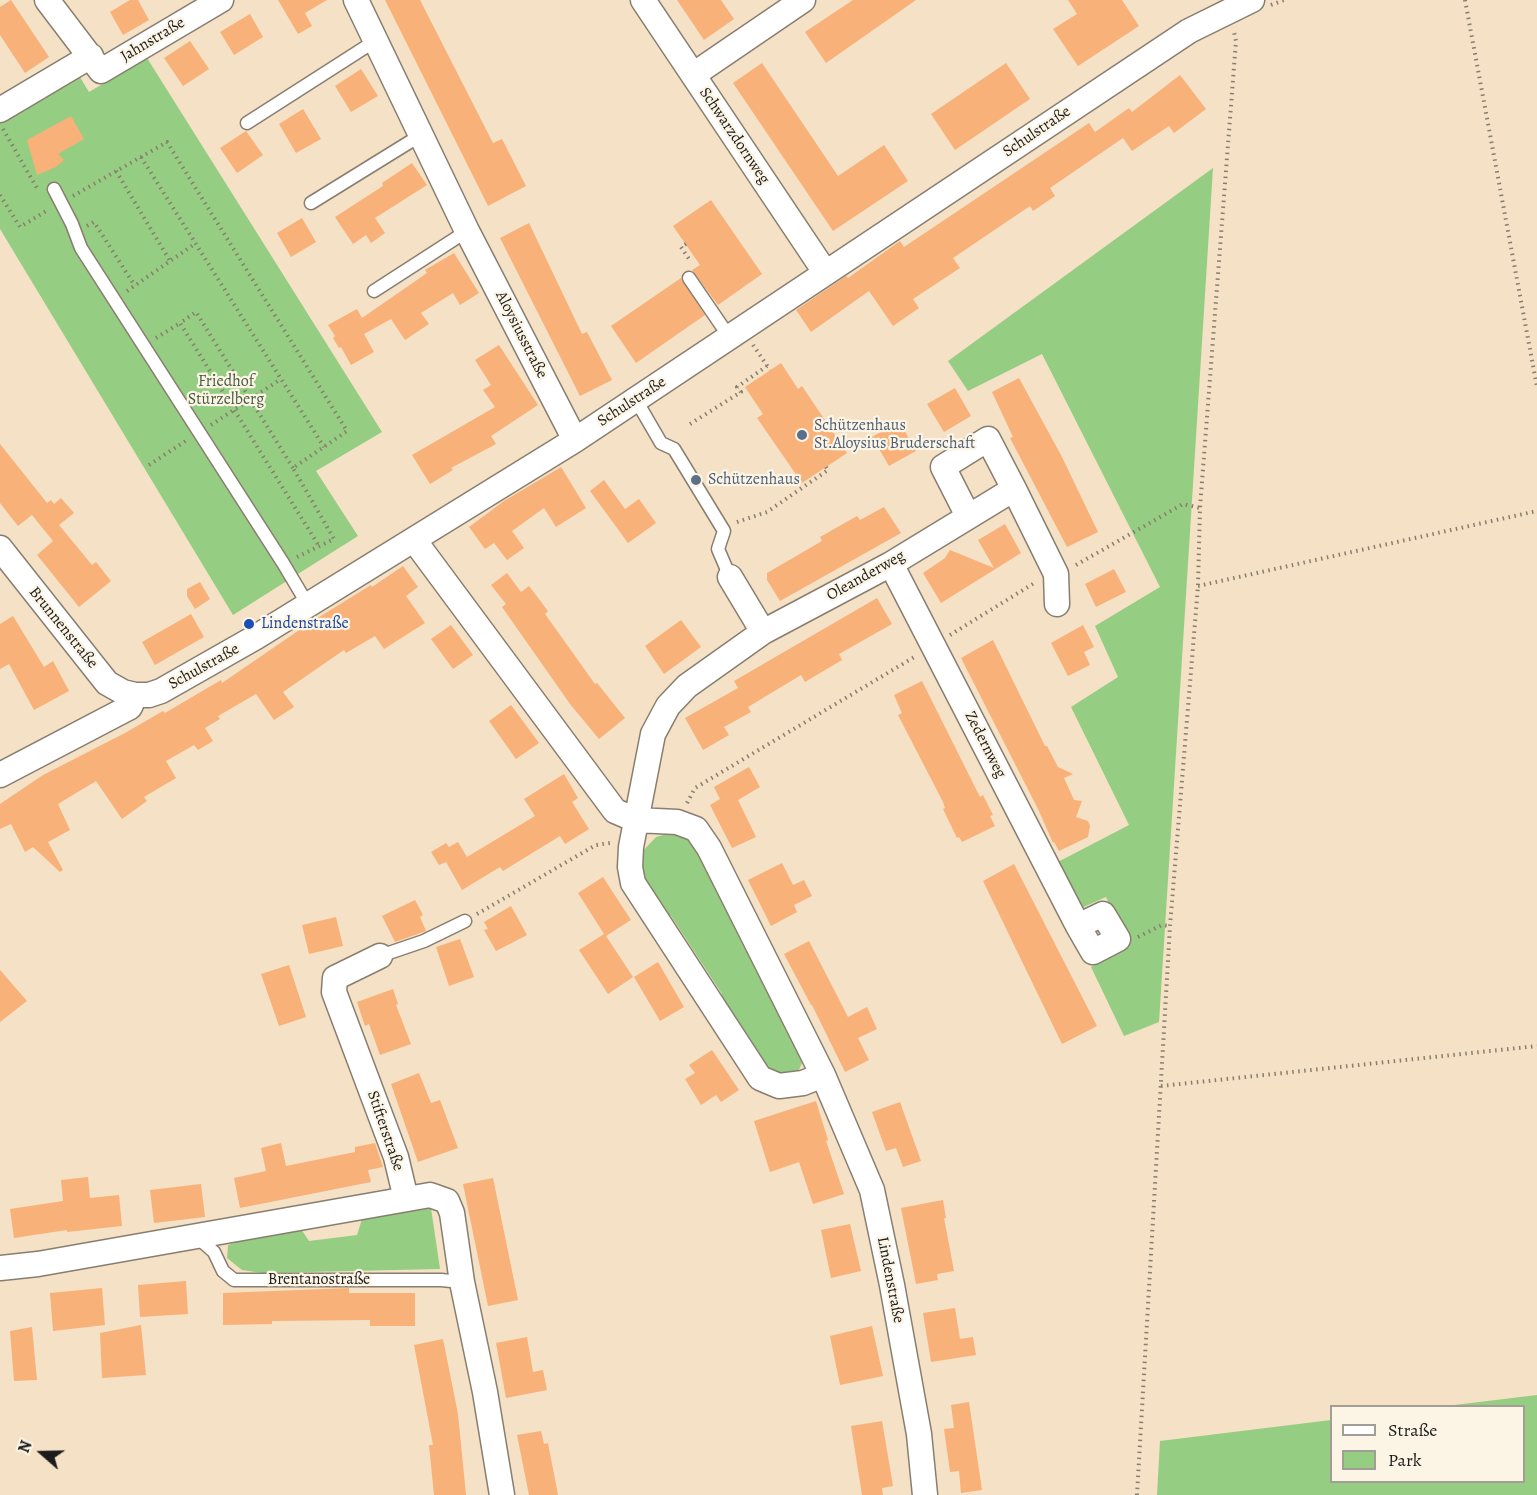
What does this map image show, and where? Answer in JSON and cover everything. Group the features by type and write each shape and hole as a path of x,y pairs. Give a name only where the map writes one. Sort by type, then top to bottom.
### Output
{"street":[{"name":"Jahnstraße","path":"47,0 101,71 220,0"},
{"name":"Aloysiusstraße","path":"356,0 467,231 575,440"},
{"name":"Schwarzdornweg","path":"643,0 825,272"},
{"path":"693,75 803,0"},
{"name":"Schulstraße","path":"135,695 149,695 161,691 207,666 575,440 1189,31 1252,0"},
{"path":"0,110 91,56"},
{"path":"968,516 943,466 988,439 1056,574 1057,604"},
{"name":"Oleanderweg","path":"634,831 653,734 668,706 687,686 763,632 891,564 1014,489"},
{"name":"Lindenstraße","path":"414,540 615,811 634,831 677,822 696,829 714,858 823,1075 872,1190 919,1434 925,1495"},
{"name":"Brunnenstraße","path":"0,548 107,683 123,692 135,695"},
{"name":"Zedernweg","path":"891,564 1093,952 1118,939"},
{"path":"730,577 763,632"},
{"path":"0,775 130,707 135,695"},
{"path":"634,831 630,867 633,883 760,1078 779,1086 803,1083 823,1075"},
{"name":"Stifterstraße","path":"380,956 335,978 334,992 396,1156 406,1199"},
{"path":"0,1268 38,1264 430,1195 447,1201 452,1213 462,1282 485,1392 502,1495"}],"lane":[{"path":"247,123 375,40"},
{"path":"311,203 421,135"},
{"path":"54,189 55,206 75,234 81,248 308,605"},
{"path":"374,291 467,231"},
{"path":"689,278 736,333"},
{"path":"636,400 661,443 674,449 724,531 718,549 730,577"},
{"name":"Stifterstraße","path":"380,956 424,941 465,921"},
{"name":"Brentanostraße","path":"196,1237 214,1252 223,1271 234,1280 441,1280 462,1282"}],"path":[{"path":"1465,0 1537,387"},
{"path":"1137,1495 1170,926 1198,586 1200,508 1236,41 1232,22 1224,13"},
{"path":"0,124 55,206"},
{"path":"0,195 20,227 167,142 347,431 293,468"},
{"path":"141,157 324,447"},
{"path":"116,171 170,261"},
{"path":"75,234 94,222 135,286"},
{"path":"114,300 196,243"},
{"path":"144,346 196,312 293,468 334,539 283,563"},
{"path":"180,323 319,546"},
{"path":"690,424 741,392 737,387 769,368 736,333"},
{"path":"149,465 281,379"},
{"path":"724,531 740,520 766,512 828,470 826,467"},
{"path":"1198,586 1537,511"},
{"path":"465,921 596,844 634,831"},
{"path":"1118,939 1128,941 1162,925 1170,926"},
{"path":"1161,1086 1537,1046"}],"green space":[{"name":"Friedhof Stürzelberg","path":"147,58 382,432 316,471 358,536 233,615 0,229 0,120 78,74 89,92"},
{"path":"1213,168 1159,1022 1124,1036 1091,967 1129,946 1106,897 1077,910 1054,864 1129,825 1071,707 1118,677 1095,626 1160,587 1042,354 968,391 948,361"},
{"path":"666,834 688,839 694,845 801,1055 802,1063 798,1072 787,1077 765,1073 719,1005 722,994 671,916 658,912 641,885 639,855 656,837"},
{"path":"431,1208 440,1269 262,1273 242,1270 227,1258 228,1245 246,1239 301,1229 309,1241 357,1235 362,1219"},
{"path":"1537,1395 1537,1495 1157,1495 1160,1441 1330,1420 1330,1483 1525,1483 1525,1405 1454,1405"}],"building":[{"path":"11,0 49,57 25,73 0,35 0,7"},
{"path":"130,0 138,0 149,20 123,35 110,12"},
{"path":"278,0 327,0 305,13 312,26 298,34"},
{"path":"385,0 420,0 493,143 502,139 526,186 488,206"},
{"path":"677,0 721,0 734,19 704,40"},
{"path":"853,0 916,0 826,63 805,32"},
{"path":"1068,0 1122,0 1139,26 1078,66 1053,29 1077,14"},
{"path":"250,14 263,37 234,55 220,32"},
{"path":"190,41 209,69 183,86 164,58"},
{"path":"762,63 838,176 884,145 908,181 833,231 733,83"},
{"path":"1006,63 1030,99 955,150 931,114"},
{"path":"361,69 378,96 351,112 335,86"},
{"path":"1180,75 1206,109 1174,133 1169,126 1132,151 1123,138 1050,188 1055,196 1033,211 1030,206 953,258 960,268 913,299 919,308 893,326 869,291 811,332 796,310 846,276 848,278 900,241 904,247 1089,123 1095,132 1129,108 1132,112"},
{"path":"303,109 321,139 296,153 279,124"},
{"path":"71,116 84,139 58,154 64,160 56,167 37,175 27,140"},
{"path":"246,131 263,155 237,173 220,148"},
{"path":"412,163 427,185 375,218 385,233 371,243 366,235 353,244 335,217 383,186 382,183"},
{"path":"711,200 762,274 718,305 692,270 700,265 673,226"},
{"path":"302,218 316,242 291,257 277,233"},
{"path":"529,223 582,334 587,332 612,380 580,396 500,238"},
{"path":"454,253 479,293 460,305 453,293 421,313 429,324 405,340 391,319 364,334 374,352 351,365 333,338 335,336 328,325 357,309 362,318 427,273 425,270"},
{"path":"681,278 705,315 636,363 611,326"},
{"path":"499,345 538,405 491,436 496,444 451,468 453,470 430,484 412,455 495,407 483,390 491,385 475,360"},
{"name":"Schützenhaus St.Aloysius Bruderschaft","path":"781,363 798,389 802,386 847,453 802,483 757,418 763,414 745,387"},
{"path":"1019,378 1062,457 1098,532 1067,547 1010,438 1013,437 992,392"},
{"path":"955,388 971,416 944,432 927,404"},
{"path":"899,421 916,451 889,466 872,437"},
{"path":"0,444 47,503 51,500 54,504 61,498 74,513 59,525 92,565 96,562 111,581 79,607 37,555 53,541 32,515 18,526 0,503"},
{"path":"561,467 586,508 556,527 544,508 512,531 524,548 507,560 494,543 485,549 469,527 504,501"},
{"path":"604,480 625,509 639,499 656,523 628,543 590,491"},
{"path":"884,507 901,533 780,601 767,580 767,573 822,541 820,537 857,516 860,520"},
{"path":"1005,524 1021,553 941,603 923,573 945,558 950,550 994,568 978,540"},
{"path":"403,566 418,587 406,596 425,623 384,649 375,636 346,653 344,650 283,692 294,707 274,720 256,694 218,716 220,719 205,728 213,741 198,750 194,745 166,761 176,778 144,797 147,801 122,819 96,781 58,804 70,830 48,842 63,870 60,872 33,847 25,852 11,824 0,829 0,804 43,775 163,711 165,713 221,680 222,683 308,624"},
{"path":"1114,569 1126,592 1096,607 1085,584"},
{"path":"507,573 521,592 529,586 548,611 545,614 595,684 597,683 625,718 599,739 570,704 502,607 506,604 491,585"},
{"path":"200,582 210,599 195,609 187,596 187,589"},
{"path":"877,598 892,624 839,654 842,660 805,682 801,675 748,707 751,712 724,727 729,735 703,750 685,718 738,688 734,681"},
{"path":"191,614 204,637 155,665 142,642"},
{"path":"13,616 44,667 53,661 69,691 34,710 9,664 0,669 0,624"},
{"path":"681,620 701,647 664,674 645,646"},
{"path":"451,625 473,655 453,669 431,639"},
{"path":"1083,625 1094,647 1084,652 1090,665 1068,676 1051,643"},
{"path":"993,640 1045,746 1058,767 1073,774 1064,778 1074,800 1082,801 1076,817 1088,821 1090,826 1088,837 1059,851 961,658"},
{"path":"922,681 980,797 983,795 993,815 990,816 995,826 962,842 959,837 957,838 943,809 945,808 943,802 898,715 902,713 894,695"},
{"path":"511,705 539,743 516,759 489,721"},
{"path":"749,767 760,787 738,800 756,837 732,848 710,805 720,799 714,787"},
{"path":"564,774 578,798 572,802 589,829 565,844 560,836 503,871 500,867 462,890 446,862 439,865 431,852 446,843 449,847 458,842 467,857 535,816 524,799"},
{"path":"782,863 793,885 804,880 812,896 794,905 797,912 771,926 748,880"},
{"path":"1014,864 1097,1026 1062,1044 983,881"},
{"path":"603,877 631,920 606,936 633,977 608,994 579,950 604,934 578,893"},
{"path":"415,900 423,915 420,917 426,931 395,942 382,916"},
{"path":"511,906 527,935 496,951 484,930 488,929 484,922"},
{"path":"336,917 343,946 309,954 302,925"},
{"path":"460,939 474,977 449,986 436,947"},
{"path":"809,941 848,1017 867,1007 877,1029 858,1038 869,1060 845,1072 784,954"},
{"path":"658,962 684,1007 660,1021 634,977"},
{"path":"289,965 306,1017 279,1026 261,974"},
{"path":"0,970 27,1001 0,1022"},
{"path":"393,989 398,1004 396,1005 411,1044 380,1055 369,1024 365,1026 357,1002"},
{"path":"712,1050 739,1090 721,1102 716,1095 701,1105 685,1079 695,1073 689,1065"},
{"path":"419,1073 431,1103 440,1100 458,1148 418,1162 391,1084"},
{"path":"816,1101 828,1140 826,1141 844,1194 813,1204 799,1162 770,1172 754,1121"},
{"path":"900,1102 921,1161 903,1167 896,1148 886,1151 872,1112"},
{"path":"281,1143 286,1166 355,1152 355,1147 375,1143 383,1167 368,1170 371,1182 240,1208 234,1178 266,1171 261,1148"},
{"path":"88,1177 90,1198 119,1195 122,1226 67,1232 67,1230 14,1238 10,1209 63,1201 61,1180"},
{"path":"493,1178 518,1300 488,1306 463,1184"},
{"path":"201,1184 205,1217 154,1223 150,1190"},
{"path":"943,1200 954,1271 937,1274 938,1280 916,1284 901,1208"},
{"path":"850,1224 861,1271 831,1278 821,1230"},
{"path":"186,1281 188,1314 140,1317 138,1285"},
{"path":"102,1288 105,1325 53,1331 50,1293"},
{"path":"349,1288 349,1293 415,1293 415,1326 370,1326 370,1320 272,1321 272,1324 223,1325 223,1293"},
{"path":"955,1308 960,1339 973,1337 976,1355 931,1362 923,1313"},
{"path":"141,1325 146,1375 102,1378 100,1333"},
{"path":"872,1326 883,1376 840,1385 830,1336"},
{"path":"32,1327 37,1380 14,1381 10,1331"},
{"path":"527,1337 533,1372 543,1370 547,1390 506,1398 496,1343"},
{"path":"443,1339 458,1414 466,1495 434,1495 429,1445 433,1445 414,1345"},
{"path":"969,1402 982,1490 961,1493 959,1471 950,1472 944,1429 954,1428 951,1405"},
{"path":"882,1421 893,1486 882,1488 883,1495 862,1495 851,1426"},
{"path":"541,1431 544,1444 548,1443 558,1495 529,1495 517,1435"}],"place":[{"name":"Schützenhaus St.Aloysius Bruderschaft","path":"802,435"},
{"name":"Schützenhaus","path":"696,480"},
{"name":"Lindenstraße","path":"249,624"}]}
